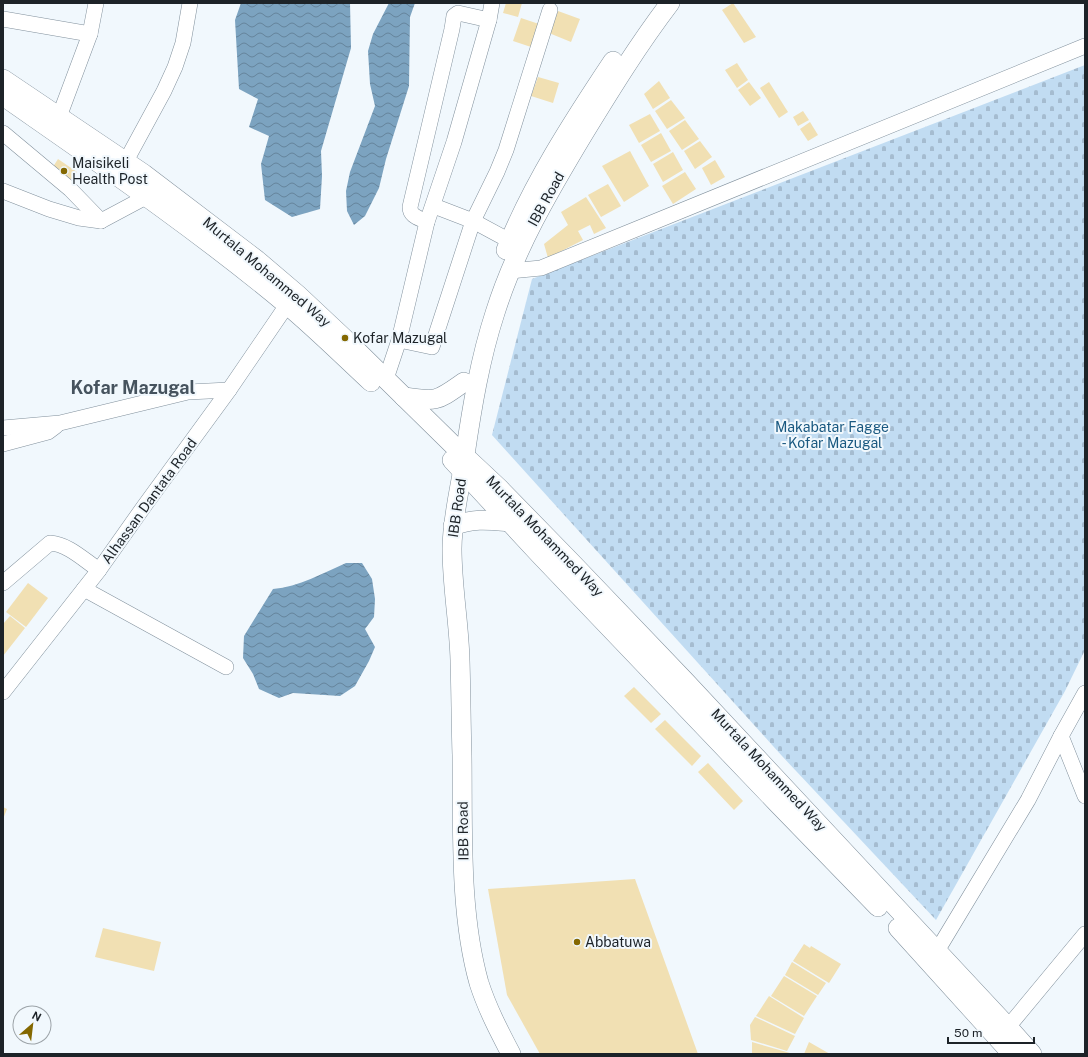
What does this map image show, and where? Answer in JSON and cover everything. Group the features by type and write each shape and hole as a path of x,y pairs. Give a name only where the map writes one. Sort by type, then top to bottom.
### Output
{"main road":[{"name":"IBB Road","path":"512,1054 498,1030 480,986 470,940 464,867 460,660 452,550 464,382 485,306 516,225 538,182 591,94 654,3"},
{"name":"IBB Road","path":"497,1054 478,1017 471,998 463,966 457,923 453,873 448,647 442,546 443,519 458,458 470,419 495,313 510,271 553,184 617,79 670,3"},
{"name":"Murtala Mohammed Way","path":"3,79 126,161 257,260 292,299 373,383 458,458 499,488 582,574 1012,1054"},
{"name":"Murtala Mohammed Way","path":"3,96 146,197 241,268 292,299 345,338 404,397 458,458 510,522 937,952 1032,1054"},
{"path":"404,397 434,400 442,398 464,382"},
{"path":"453,526 472,520 486,519 510,522"}],"street":[{"path":"59,117 90,34 96,3"},
{"path":"126,161 164,91 175,67 183,43 190,3"},
{"path":"386,379 399,340 428,222 454,142 489,20 492,3"},
{"path":"399,340 432,347 473,221 506,150 550,10"},
{"path":"428,222 412,214 410,207 454,16 458,13 489,20"},
{"path":"3,19 90,34"},
{"path":"510,271 541,268 1085,46"},
{"path":"3,133 70,190 101,221"},
{"path":"3,190 49,209 79,218 101,221 146,197"},
{"path":"434,206 473,221 510,241"},
{"name":"Alhassan Dantata Road","path":"3,692 99,570 144,505 229,390 292,299"},
{"path":"3,428 60,423 188,392 229,390"},
{"path":"3,444 48,432 60,423"},
{"path":"3,583 50,544 58,544 68,548 99,570"},
{"path":"84,589 226,667"},
{"path":"937,952 1028,800 1085,693"},
{"path":"1061,736 1085,796"},
{"path":"1008,1027 1085,934"}],"green space":[{"name":"Makabatar Fagge - Kofar Mazugal","path":"1085,65 1085,650 1065,691 936,920 782,756 492,435 532,279"}],"water":[{"path":"241,3 350,3 351,48 321,151 322,176 320,209 292,217 265,200 261,164 269,136 249,127 258,99 239,89 235,20"},
{"path":"389,3 415,3 410,17 409,86 386,159 379,188 365,216 354,225 347,211 346,191 350,172 375,106 370,84 368,51 373,34"},
{"path":"346,563 362,563 372,579 375,599 374,617 365,629 375,647 355,686 340,696 293,693 279,698 259,689 253,674 243,658 244,636 273,589 301,583"}],"building":[{"path":"506,3 522,3 518,17 503,13"},
{"path":"733,3 756,37 744,43 722,10"},
{"path":"558,11 580,19 571,42 549,33"},
{"path":"521,18 539,24 531,47 513,41"},
{"path":"737,63 748,80 737,88 725,70"},
{"path":"538,77 559,83 553,103 531,96"},
{"path":"659,81 670,98 653,109 644,94"},
{"path":"749,82 761,98 750,106 738,90"},
{"path":"769,82 788,112 779,118 760,88"},
{"path":"671,100 685,118 667,129 655,111"},
{"path":"803,111 809,120 798,126 793,117"},
{"path":"650,114 660,131 639,143 629,125"},
{"path":"685,120 699,139 682,150 669,131"},
{"path":"810,122 818,135 808,141 800,129"},
{"path":"661,133 671,151 651,162 641,145"},
{"path":"700,141 712,157 695,169 684,151"},
{"path":"630,151 649,186 624,202 602,166"},
{"path":"673,152 683,170 663,182 653,164"},
{"name":"Maisikeli Health Post","path":"58,159 77,172 69,183 51,170"},
{"path":"715,160 725,177 711,185 702,168"},
{"path":"685,172 696,189 673,204 662,186"},
{"path":"608,184 621,206 601,217 588,195"},
{"path":"586,197 606,228 594,234 590,225 578,231 583,240 548,258 544,244 568,225 561,212"},
{"path":"28,583 48,598 26,627 6,612"},
{"path":"10,616 25,628 3,656 3,624"},
{"path":"634,687 661,714 651,723 624,696"},
{"path":"665,720 701,756 692,766 655,729"},
{"path":"708,763 743,801 734,810 698,772"},
{"path":"3,807 7,809 3,819"},
{"name":"Abbatuwa","path":"635,879 698,1054 540,1054 507,995 488,889"},
{"path":"103,928 161,942 154,971 95,957"},
{"path":"804,944 810,948 811,946 841,964 829,983 793,961"},
{"path":"792,962 826,983 818,995 785,975"},
{"path":"784,976 817,996 804,1016 771,996"},
{"path":"769,996 804,1018 795,1034 756,1016"},
{"path":"755,1017 795,1036 787,1051 751,1040 750,1025"},
{"path":"752,1042 790,1053 790,1054 752,1054"},
{"path":"809,1042 830,1054 804,1054"}],"place":[{"name":"Maisikeli Health Post","path":"64,171"},
{"name":"Kofar Mazugal","path":"345,338"},
{"name":"Abbatuwa","path":"577,942"}],"district":[{"name":"Kofar Mazugal","path":"133,387"}]}
